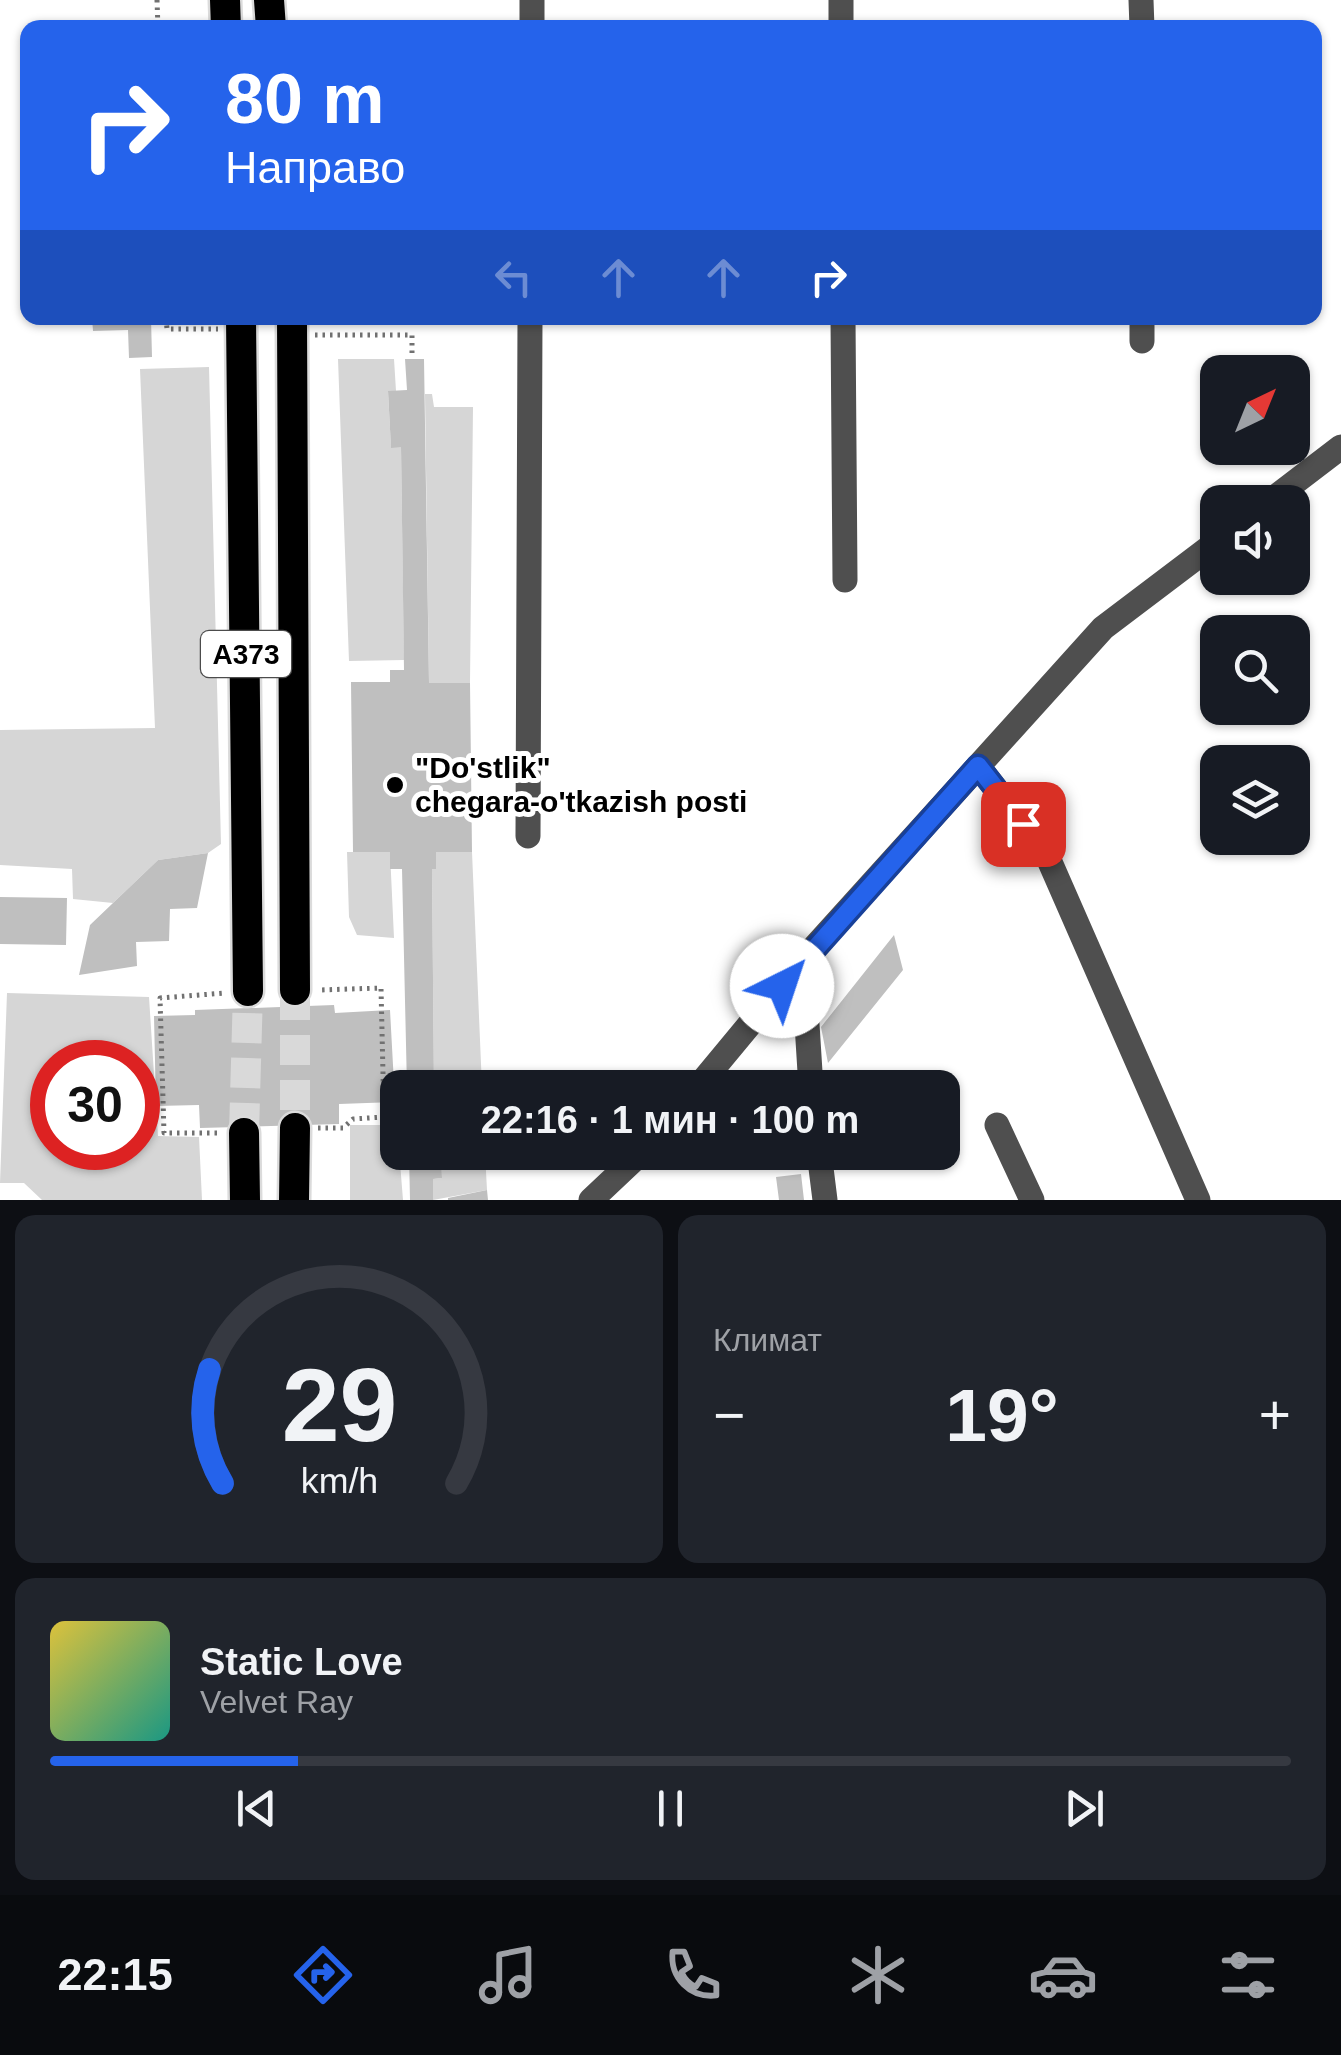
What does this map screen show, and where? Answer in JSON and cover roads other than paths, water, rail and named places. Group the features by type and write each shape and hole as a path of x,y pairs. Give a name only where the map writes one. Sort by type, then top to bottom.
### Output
{"highway":[{"name":"A373","path":"241,325 248,991"},
{"name":"A373","path":"293,326 295,990"},
{"path":"294,1200 295,1128"},
{"path":"244,1133 244,1200"}],"street":[{"path":"528,836 530,325"},
{"path":"843,325 845,580"},
{"path":"1292,485 1341,448"},
{"path":"712,1070 803,960 1104,628 1200,556"},
{"path":"978,766 1046,852 1198,1200"},
{"path":"803,960 810,1070"},
{"path":"997,1125 1032,1200"},
{"path":"591,1200 623,1170"},
{"path":"821,1170 825,1200"}],"tunnel":[{"path":"295,990 295,1128"},
{"path":"244,1133 248,991"}],"place":[{"name":"\"Do'stlik\" chegara-o'tkazish posti","path":"395,785"}]}
